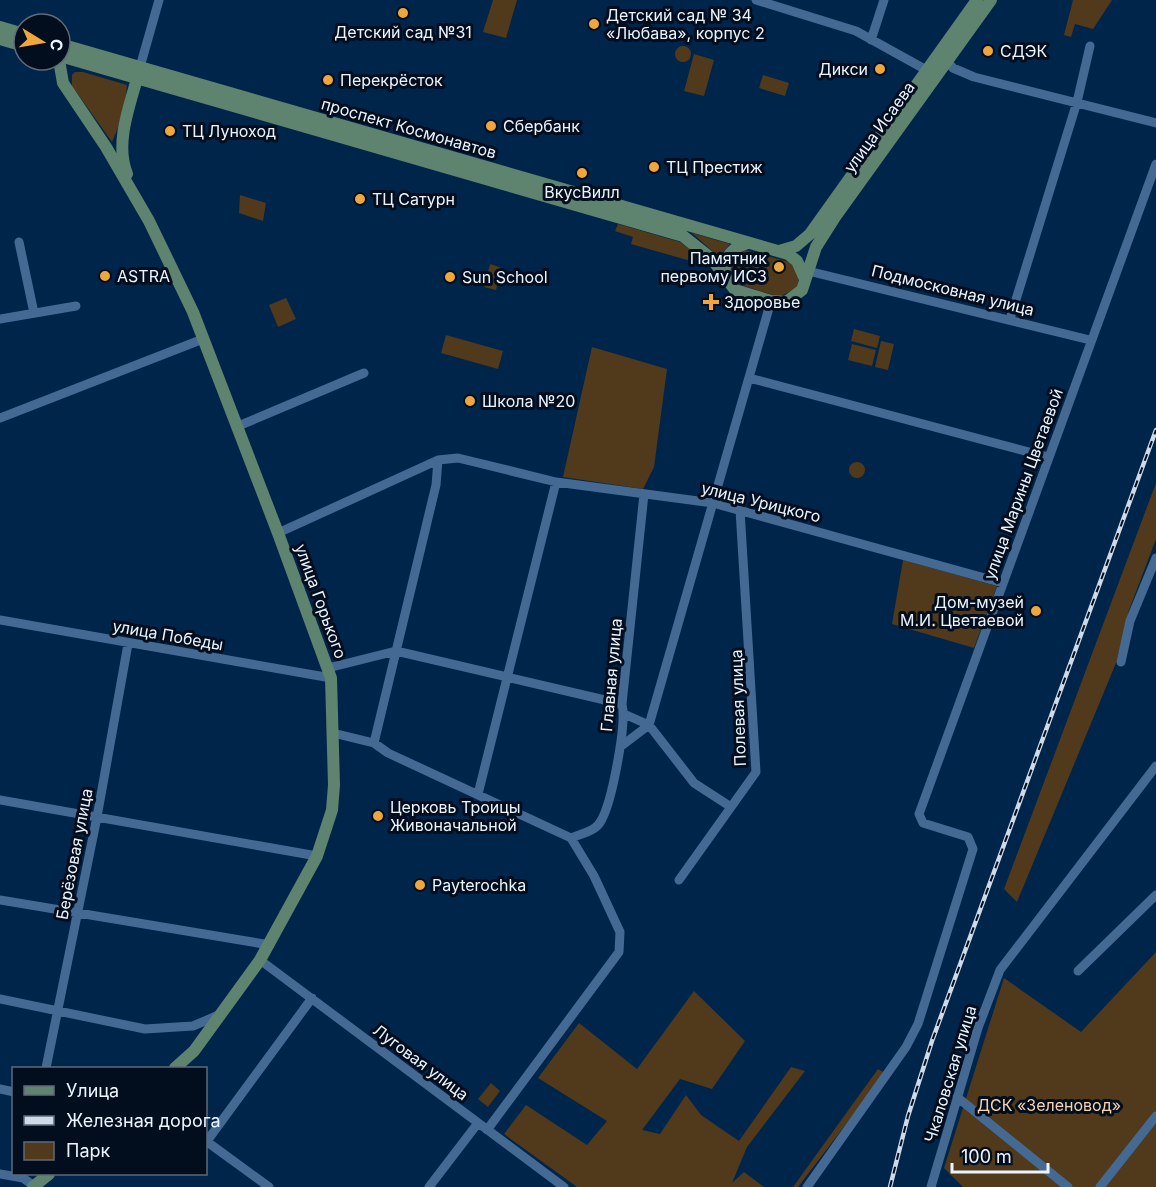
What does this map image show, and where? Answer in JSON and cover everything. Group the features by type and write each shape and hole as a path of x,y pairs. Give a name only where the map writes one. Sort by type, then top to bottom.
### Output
{"main road":[{"name":"улица Исаева","path":"806,275 816,247 828,227 932,73 977,0"},
{"name":"улица Исаева","path":"777,251 796,246 810,234 932,73 947,61 991,0"},
{"name":"проспект Космонавтов","path":"72,54 777,251 797,261 806,275"},
{"path":"62,72 63,83 106,147 137,200"},
{"name":"проспект Космонавтов","path":"139,73 682,236 705,252 735,290 771,301"},
{"path":"137,200 123,165 123,138 139,73"},
{"path":"106,147 112,147 123,138"},
{"name":"улица Горького","path":"137,200 163,248 203,339 278,533 329,673 333,733 332,810 317,856 260,960 194,1051 176,1067"},
{"path":"725,277 727,256 735,248 748,243"},
{"path":"771,301 792,299 802,291 806,275"},
{"path":"29,1181 44,1175"}],"street":[{"path":"139,73 159,0"},
{"path":"756,0 784,4 856,31 932,73"},
{"path":"871,40 884,0"},
{"path":"1010,319 1077,102 1090,46"},
{"path":"947,61 953,68 974,77 1156,123"},
{"name":"улица Марины Цветаевой","path":"807,1187 906,1047 918,1024 965,882 973,849 968,837 923,823 919,814 1156,164"},
{"path":"20,242 34,313"},
{"name":"Подмосковная улица","path":"806,275 1010,319 1090,340"},
{"path":"620,747 649,724 771,301"},
{"path":"0,319 75,306"},
{"path":"0,418 203,339"},
{"path":"236,427 364,373"},
{"path":"749,378 1048,457"},
{"name":"улица Урицкого","path":"438,460 458,458 556,482 713,503 1003,583"},
{"path":"278,533 438,460 436,486 374,743"},
{"path":"477,794 556,482"},
{"name":"Главная улица","path":"570,838 592,831 602,820 620,747 624,714 622,704 644,494"},
{"name":"Полевая улица","path":"679,880 756,772 740,510"},
{"path":"1121,662 1130,621 1156,558"},
{"name":"улица Победы","path":"0,620 128,644 329,673"},
{"name":"Берёзовая улица","path":"46,1067 79,912 128,644"},
{"path":"329,673 396,651 622,704"},
{"path":"624,714 649,724 694,783 731,807"},
{"path":"333,733 374,743 388,753 570,838 598,885 620,932 619,951 487,1130"},
{"name":"Чкаловская улица","path":"930,1187 957,1097 1000,970 1156,766"},
{"path":"0,800 317,856"},
{"path":"1078,971 1156,895"},
{"path":"0,900 270,945"},
{"name":"Луговая улица","path":"260,960 564,1187"},
{"path":"207,1140 312,998"},
{"path":"0,999 145,1029 193,1026 223,1013"},
{"path":"957,1097 1068,1187"},
{"path":"1100,1187 1156,1116"},
{"path":"429,1187 478,1123"},
{"path":"207,1142 269,1187"},
{"path":"0,1174 29,1181"}],"green space":[{"path":"493,0 517,0 506,38 483,32"},
{"path":"1073,0 1112,0 1093,29 1075,24 1071,37 1064,35"},
{"path":"683,46 689,48 691,54 689,60 683,62 677,60 675,54 677,48"},
{"path":"694,54 714,60 704,96 684,91"},
{"path":"75,72 83,72 127,85 124,113 112,142 72,86 72,75"},
{"path":"763,75 789,83 785,96 759,88"},
{"path":"240,195 266,203 263,221 239,213"},
{"path":"618,224 680,242 702,257 699,266 691,261 631,244 633,237 615,231"},
{"path":"692,233 730,244 719,257"},
{"path":"745,250 793,263 799,277 797,288 779,297 735,283 730,268 732,259"},
{"path":"490,264 502,268 496,290 484,287"},
{"path":"286,298 296,319 278,327 269,305"},
{"path":"854,329 880,336 877,348 851,341"},
{"path":"446,335 503,351 498,369 441,353"},
{"path":"881,341 894,344 888,370 875,367"},
{"path":"852,344 876,350 872,366 848,360"},
{"path":"592,347 667,369 654,467 643,489 563,477"},
{"path":"857,462 863,464 865,470 863,476 857,478 851,476 849,470 851,464"},
{"path":"1156,483 1156,539 1129,610 1116,663 1017,902 1004,889"},
{"path":"903,560 997,586 974,648 892,624"},
{"name":"ДСК «Зеленовод»","path":"1156,952 1156,1187 963,1187 944,1168 1004,978 1081,1032"},
{"path":"694,991 745,1041 712,1089 680,1079 642,1130 660,1134 686,1095 701,1115 739,1141 791,1067 805,1071 747,1147 732,1183 744,1172 764,1187 577,1187 504,1134 526,1105 587,1145 607,1121 538,1078 579,1023 637,1069"},
{"path":"878,1069 885,1073 798,1187 793,1187"},
{"path":"491,1083 500,1091 488,1107 478,1099"}],"railway":[{"path":"890,1187 908,1116 932,1041 1156,430"}],"place":[{"name":"Детский сад №31","path":"403,13"},
{"name":"Детский сад № 34 «Любава», корпус 2","path":"594,24"},
{"name":"СДЭК","path":"988,51"},
{"name":"Дикси","path":"880,69"},
{"name":"Перекрёсток","path":"328,80"},
{"name":"Сбербанк","path":"491,126"},
{"name":"ТЦ Луноход","path":"170,131"},
{"name":"ТЦ Престиж","path":"654,167"},
{"name":"ВкусВилл","path":"582,173"},
{"name":"ТЦ Сатурн","path":"360,199"},
{"name":"Памятник первому ИСЗ","path":"779,267"},
{"name":"ASTRA","path":"105,276"},
{"name":"Sun School","path":"450,277"},
{"name":"Здоровье","path":"711,302"},
{"name":"Школа №20","path":"470,401"},
{"name":"Дом-музей М.И. Цветаевой","path":"1036,611"},
{"name":"Церковь Троицы Живоначальной","path":"378,816"},
{"name":"Payterochka","path":"420,885"}]}
